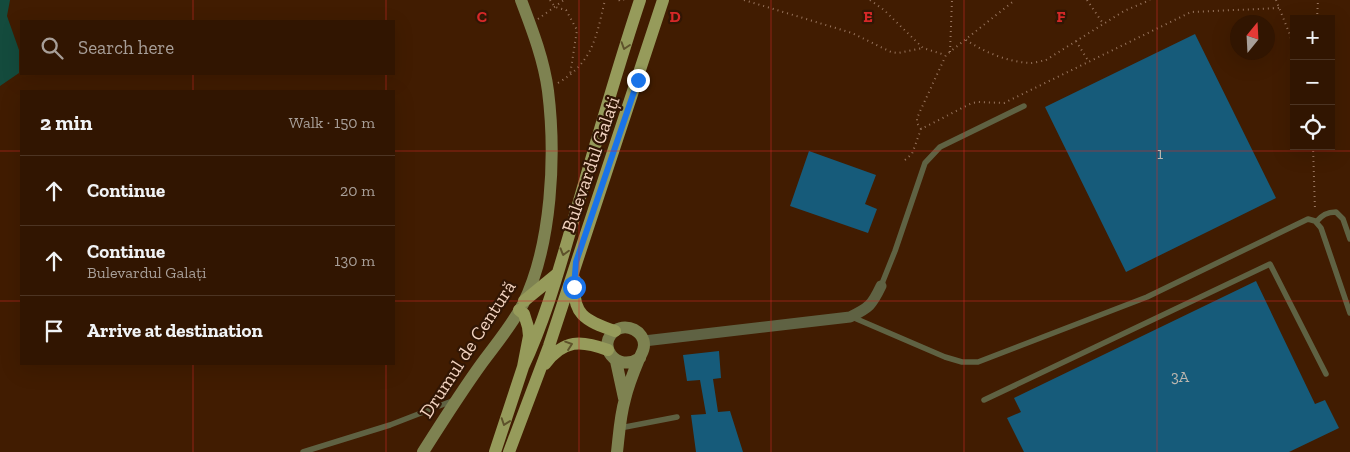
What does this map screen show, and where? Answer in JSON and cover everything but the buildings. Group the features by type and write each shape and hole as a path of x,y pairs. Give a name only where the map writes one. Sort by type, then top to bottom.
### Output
{"main road":[{"name":"Bulevardul Galați","path":"523,367 536,339 552,293 614,81 640,0"},
{"name":"Bulevardul Galați","path":"509,452 540,372 663,0"},
{"path":"576,262 574,287 576,304 582,316 591,323 614,331"},
{"path":"494,452 523,367 529,336 522,306 557,274"},
{"path":"540,372 551,357 570,343 581,342 608,350"}],"street":[{"name":"Drumul de Centură","path":"423,452 457,399 522,306 539,260 546,223 552,159 548,90 540,55 521,0"},
{"path":"644,341 850,316 866,309 874,302 881,286"},
{"path":"617,452 625,399 643,352 644,341 640,334 628,327 614,331 608,343 608,350 611,356 616,361 624,364 640,358"},
{"path":"616,361 625,399"}],"lane":[{"path":"881,286 925,163 940,147 1024,106"},
{"path":"1315,222 1321,216 1330,212 1336,212 1343,219 1350,239"},
{"path":"850,316 945,357 962,362 978,362 1147,297 1308,219 1315,222 1321,228 1350,313"},
{"path":"984,400 1270,264 1326,374"},
{"path":"303,452 390,425 457,399"},
{"path":"620,428 677,417"}],"path":[{"path":"550,0 555,6 566,10 577,30 570,76"},
{"path":"530,24 564,0"},
{"path":"548,90 570,76 589,56 605,0"},
{"path":"619,0 624,0"},
{"path":"744,0 852,33 890,52 898,53 922,48 946,55"},
{"path":"870,0 884,10 922,48"},
{"path":"950,52 952,0"},
{"path":"921,129 917,123 917,118 946,55 1015,0"},
{"path":"1087,0 1102,22"},
{"path":"966,40 976,47 1005,58 1031,63 1046,60 1124,10 1150,0"},
{"path":"1276,0 1290,35"},
{"path":"1318,0 1318,15"},
{"path":"905,160 912,154 921,129 972,103 1004,103 1191,12 1280,8"},
{"path":"1076,40 1089,62"},
{"path":"1313,150 1315,222"}],"water":[{"path":"0,0 10,0 7,16 19,50 19,73 0,86"}],"route":[{"path":"574,287 576,262 638,80"}]}
